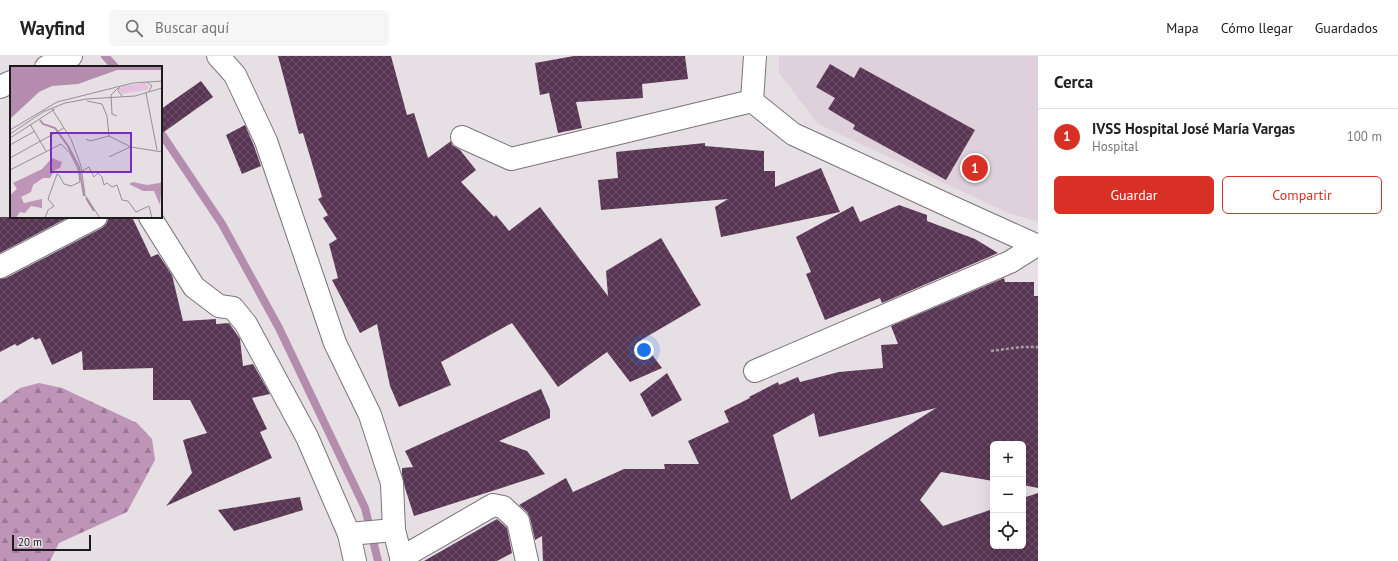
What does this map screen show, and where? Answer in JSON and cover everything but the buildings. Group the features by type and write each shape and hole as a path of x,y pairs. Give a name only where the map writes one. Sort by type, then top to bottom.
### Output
{"street":[{"path":"48,66 71,56"},
{"path":"218,56 234,75 266,141 335,343 370,415 392,483 394,530 402,559 493,505 503,507 518,521 526,561"},
{"path":"752,101 756,56"},
{"path":"0,87 10,82"},
{"path":"462,137 511,159 752,101"},
{"path":"752,101 793,134 1037,245"},
{"path":"0,267 94,218"},
{"path":"151,218 194,287 219,306 233,308 246,324 307,437 349,534 355,561"},
{"path":"755,371 1010,262 1037,245"},
{"path":"349,534 394,530"}],"path":[{"path":"991,351 1021,347 1038,347"}],"shaded area":[{"path":"779,56 1038,56 1038,222 1006,212 818,124 779,73"}],"green space":[{"path":"39,383 62,388 137,423 152,439 155,460 127,512 59,543 50,561 0,561 0,403 20,388"}],"waterway":[{"path":"105,56 114,66"},
{"path":"162,134 222,224 279,328 365,508 378,561"}],"place":[{"name":"IVSS Hospital José María Vargas","path":"975,168"}]}
